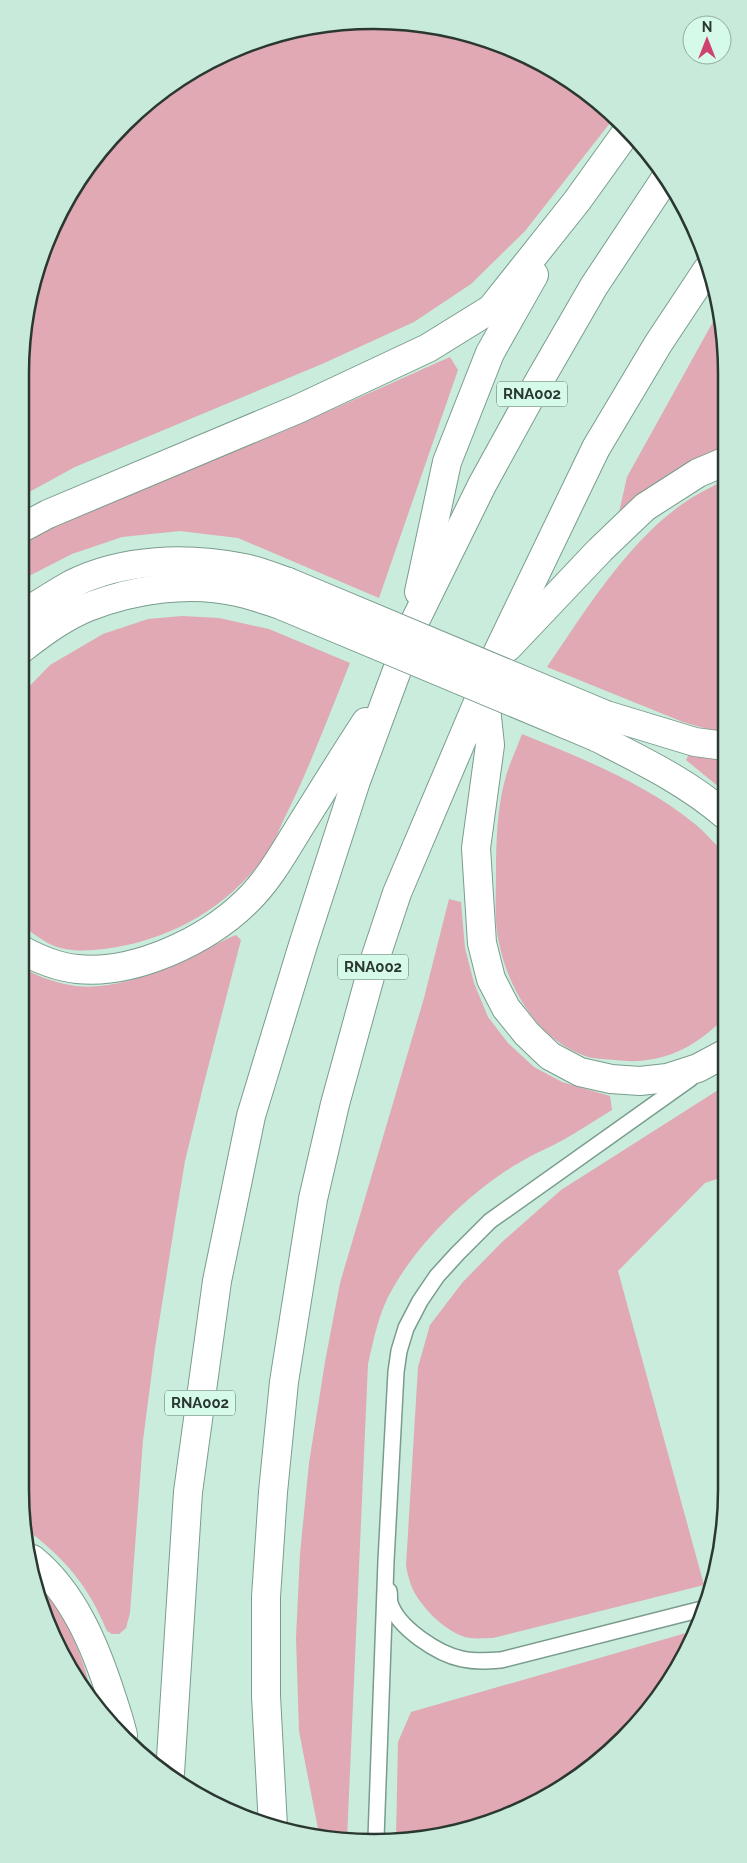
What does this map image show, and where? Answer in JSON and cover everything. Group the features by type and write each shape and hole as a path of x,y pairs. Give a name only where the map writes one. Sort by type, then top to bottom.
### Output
{"highway":[{"path":"29,524 48,514 298,409 428,348 491,309 577,201 623,136"},
{"name":"RNA002","path":"170,1768 188,1492 218,1271 251,1116 303,945 356,781 416,618 482,485 538,383 594,286 661,184"},
{"path":"416,618 418,594 438,498 447,462 462,422 490,354 577,201"},
{"name":"RNA002","path":"273,1819 266,1696 266,1597 273,1492 284,1382 313,1199 335,1104 374,962 392,911 488,676 596,448 658,344 704,275"},
{"path":"718,465 698,473 645,507 600,550 488,676 490,745 476,848 482,942 492,978 506,1008 527,1034 550,1056 580,1072 611,1079 640,1081 668,1078 698,1068 718,1057"},
{"path":"29,611 74,584 115,569 157,562 200,562 246,568 283,593 601,726 718,745"},
{"path":"29,643 50,627 87,608 158,588 194,587 238,592 283,593"},
{"path":"29,954 40,960 77,969 107,969 146,961 180,947 213,928 245,903 268,877 396,674"},
{"path":"601,726 657,768 703,796 718,809"},
{"path":"36,1563 45,1570 71,1603 106,1678 119,1722"}],"lane":[{"path":"376,1834 386,1561 395,1382 399,1351 406,1328 433,1283 457,1254 490,1221 718,1059"},
{"path":"386,1561 390,1603 398,1619 412,1632 441,1650 461,1659 501,1660 696,1610"}],"shaded area":[{"path":"351,29 396,29 463,40 526,64 565,87 610,123 525,231 471,284 414,322 322,364 75,467 29,492 29,351 40,284 64,221 87,182 114,146 146,114 182,87 221,64 284,40"},
{"path":"714,320 718,351 718,450 708,453 647,492 618,517 627,477"},
{"path":"450,357 458,370 379,598 238,538 180,531 122,537 72,554 29,576 29,538 61,521 282,432"},
{"path":"718,484 718,732 683,722 547,667 596,595 634,548 676,508"},
{"path":"182,616 219,618 269,629 350,663 296,795 273,844 251,873 234,890 215,906 195,919 174,930 152,938 104,949 71,950 58,947 29,930 29,687 50,665 103,634 148,619"},
{"path":"522,734 567,752 655,796 695,824 718,847 718,1023 690,1046 662,1057 647,1060 631,1061 588,1057 555,1039 541,1027 529,1012 510,979 496,926 498,825 503,788 509,766"},
{"path":"691,750 718,755 718,786 686,760"},
{"path":"449,899 461,902 465,948 474,983 488,1017 508,1043 534,1067 562,1082 610,1096 612,1110 563,1140 504,1172 467,1200 418,1252 404,1270 384,1306 368,1364 347,1833 318,1830 299,1731 296,1638 300,1554 309,1463 340,1283 424,998"},
{"path":"236,935 241,940 185,1161 155,1348 143,1440 130,1613 126,1628 119,1634 112,1634 107,1631 100,1615 75,1574 53,1551 32,1534 29,1512 29,971 57,982 83,987 113,984 144,977 173,966"},
{"path":"718,1090 718,1179 705,1183 618,1271 704,1585 493,1638 461,1636 444,1625 427,1610 411,1585 406,1566 418,1367 430,1325 462,1283 502,1242 561,1190"},
{"path":"44,1590 72,1636 89,1683 64,1642"},
{"path":"687,1633 660,1681 633,1717 601,1749 565,1776 526,1799 484,1816 441,1828 396,1834 398,1742 411,1712"}]}
